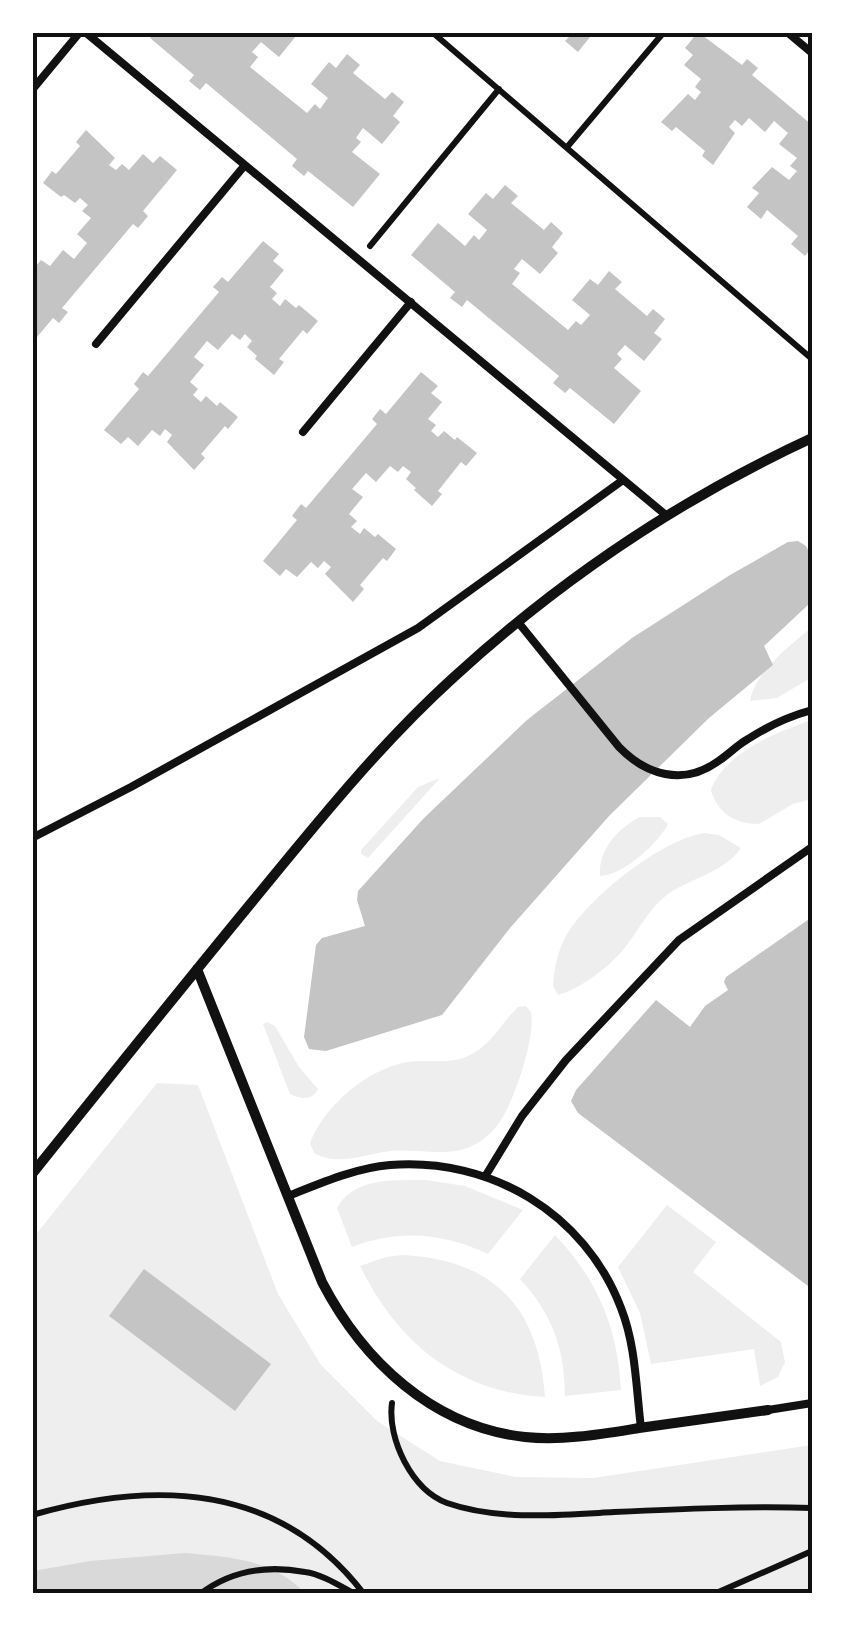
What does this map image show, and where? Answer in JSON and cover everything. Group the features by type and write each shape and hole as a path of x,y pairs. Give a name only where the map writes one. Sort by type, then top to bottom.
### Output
{"street":[{"path":"32,1174 349,784 452,678 518,622 612,552 770,457 812,438"},
{"path":"197,969 322,1282 341,1318 395,1380 428,1403 477,1426 526,1437 580,1437 768,1410"}],"lane":[{"path":"32,90 82,32 667,516"},
{"path":"788,32 812,53"},
{"path":"96,344 245,165"},
{"path":"303,432 411,302"},
{"path":"32,838 132,788 418,628 623,480"},
{"path":"518,622 619,747 636,764 656,773 679,776 707,768 746,740 812,710"},
{"path":"486,1175 522,1116 566,1060 679,940 812,847"},
{"path":"288,1196 387,1165 441,1166 486,1175 524,1193 561,1220 594,1256 606,1277 629,1332 640,1428"},
{"path":"768,1410 812,1403"}],"path":[{"path":"432,32 812,359"},
{"path":"568,146 664,32"},
{"path":"359,259 499,89"},
{"path":"395,1380 390,1416 406,1464 422,1488 445,1502 475,1510 547,1515 756,1506 812,1508"},
{"path":"32,1515 118,1498 217,1500 253,1508 320,1545 364,1594"},
{"path":"714,1594 812,1550"},
{"path":"200,1594 215,1582 250,1570 307,1572 356,1594"}],"shaded area":[{"path":"812,627 812,677 777,698 750,701 766,669"},
{"path":"812,720 812,799 793,804 759,824 742,822 722,811 711,790 727,765 769,737"},
{"path":"440,778 368,858 361,854 418,787"},
{"path":"640,817 660,817 668,824 638,858 600,876 602,857 611,841"},
{"path":"704,833 719,835 741,848 717,869 668,894 610,964 584,983 558,995 553,986 561,946 592,903 647,858"},
{"path":"526,1006 532,1023 517,1085 505,1113 482,1140 452,1151 390,1151 342,1159 314,1153 310,1143 325,1116 362,1081 407,1062 468,1056 489,1040 518,1007"},
{"path":"263,1024 275,1026 299,1067 318,1089 313,1096 290,1094"},
{"path":"157,1083 198,1085 278,1294 321,1365 377,1421 440,1461 516,1477 593,1478 812,1445 812,1593 33,1594 33,1238"},
{"path":"426,1180 465,1186 523,1210 488,1254 455,1242 421,1236 387,1238 352,1247 337,1208 344,1198 376,1182"},
{"path":"667,1205 716,1242 693,1272 781,1342 785,1362 778,1377 760,1386 754,1349 651,1364 640,1313 618,1267"},
{"path":"555,1235 583,1269 603,1306 615,1346 621,1390 565,1396 554,1333 541,1305 520,1279"},
{"path":"402,1255 462,1266 486,1278 505,1294 533,1337 545,1397 513,1393 458,1374 412,1340 375,1294 360,1266"},
{"path":"185,1553 234,1558 264,1566 305,1593 33,1594 33,1571 90,1561"}],"building":[{"path":"155,32 292,32 296,36 279,57 261,42 252,52 258,57 250,67 307,113 315,104 320,109 328,98 311,84 329,62 336,68 347,54 360,65 353,73 385,99 392,92 404,102 393,116 400,122 382,144 363,128 356,138 361,142 352,152 380,174 353,207 308,171 304,176 292,166 297,159 206,83 200,90 189,81 194,75 150,38"},
{"path":"563,32 594,32 578,52 565,41 569,37"},
{"path":"698,32 742,65 747,59 758,68 752,75 812,125 812,247 805,256 791,244 798,236 767,210 761,219 747,207 759,193 752,188 772,167 789,180 797,171 790,166 797,158 779,144 788,133 774,121 765,132 749,118 742,126 735,120 729,127 735,133 713,165 702,156 705,151 676,127 672,131 661,122 688,94 695,100 701,92 695,87 701,79 684,65 693,55 685,48"},
{"path":"86,130 115,158 109,165 116,170 122,164 129,170 143,154 153,163 160,156 177,170 143,211 148,216 138,228 133,224 62,308 68,312 59,323 53,318 32,343 32,263 36,266 41,260 50,266 63,250 74,259 87,243 77,234 91,218 82,211 88,205 80,198 75,203 64,195 61,197 43,183 80,146 76,142"},
{"path":"505,185 518,196 511,203 544,230 551,222 563,233 552,247 558,253 540,274 522,259 514,269 520,273 512,284 568,330 576,321 581,325 590,315 572,300 590,279 598,285 609,271 622,282 615,289 647,316 653,309 665,319 654,333 662,339 644,361 625,345 617,354 622,359 614,368 641,391 614,424 570,388 565,393 553,383 559,376 467,300 462,307 450,298 455,292 411,255 438,223 465,246 474,235 479,240 487,230 468,214 486,193 493,199"},
{"path":"263,241 279,254 273,261 284,270 270,287 277,293 272,299 280,306 285,299 296,308 299,305 318,321 307,334 303,330 279,359 284,362 274,375 255,359 257,356 247,347 252,341 245,334 240,340 232,334 218,350 207,341 194,357 204,365 190,382 198,389 193,395 201,402 206,396 217,406 220,402 238,417 201,454 205,458 194,470 167,442 172,435 165,429 160,436 152,430 138,446 128,437 121,444 104,430 139,389 134,384 143,372 148,376 219,292 213,287 222,277 228,282"},
{"path":"421,372 438,386 431,393 442,402 428,419 436,425 431,431 438,437 444,431 455,440 457,437 477,453 466,466 461,462 438,491 442,494 432,506 406,479 411,472 403,466 398,472 390,466 376,482 366,473 352,489 363,497 349,514 357,521 351,527 360,534 364,528 375,537 378,534 396,549 360,585 364,589 353,602 325,574 331,567 324,561 318,568 311,562 297,577 286,569 280,576 263,561 297,520 292,516 301,504 306,508 377,424 372,419 380,409 386,414"},
{"path":"798,541 810,554 808,605 764,646 773,665 709,718 609,816 510,928 442,1015 326,1051 309,1049 304,1037 316,945 322,938 365,926 358,891 424,818 527,720 632,638 730,575 788,542"},
{"path":"812,917 812,1289 578,1113 571,1101 576,1090 656,1000 690,1027 705,1006 728,990 726,977"},
{"path":"144,1269 271,1364 235,1411 109,1316"}]}
